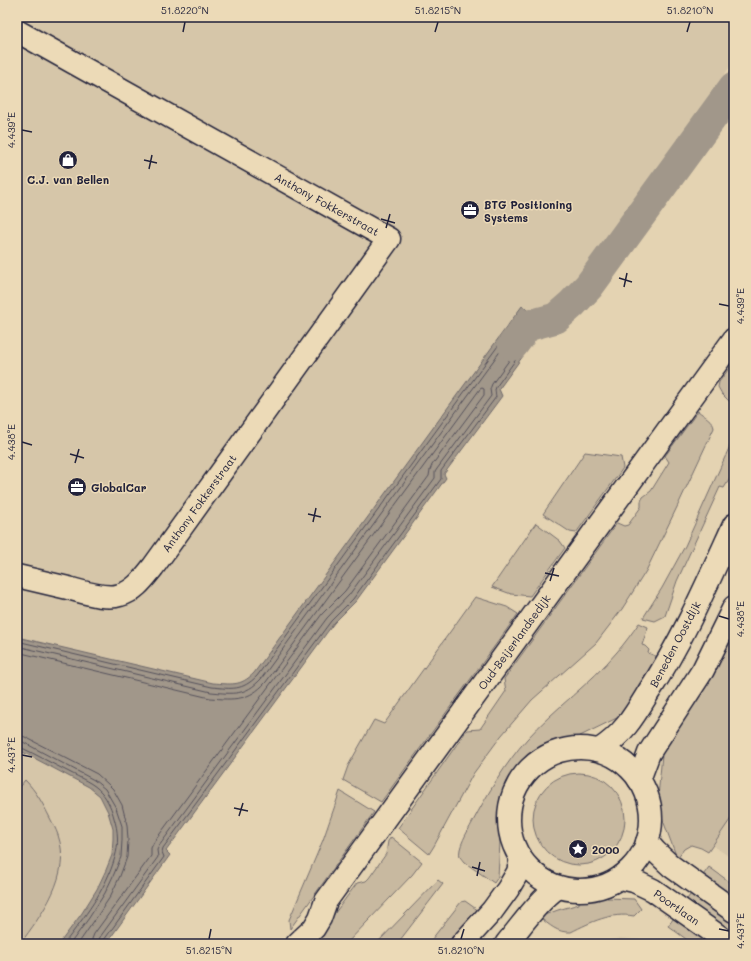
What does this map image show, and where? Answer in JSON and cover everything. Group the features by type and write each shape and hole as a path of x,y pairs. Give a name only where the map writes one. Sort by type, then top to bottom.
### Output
{"street":[{"name":"Anthony Fokkerstraat","path":"17,31 389,239 153,567 137,585 128,592 119,596 110,597 17,576"},
{"name":"Oud-Beijerlandsedijk","path":"297,944 314,928 320,918 326,901 734,339"},
{"name":"Beneden Oostdijk","path":"600,750 611,743 626,727 668,661 706,587 734,525"},
{"path":"639,780 649,753 703,670 734,607"},
{"path":"572,748 600,750 627,765 639,780 644,788 650,805 650,833 639,858 621,878 590,890 574,890 558,887 544,881 535,874 521,859 516,851 509,825 512,798 522,778 531,767 546,756 572,748"},
{"path":"647,842 671,866 734,911"},
{"path":"462,944 492,911 508,889 518,872 521,859"},
{"name":"Poortlaan","path":"621,878 634,881 652,890 730,944"},
{"path":"506,944 540,902 558,887"}],"shaded area":[{"path":"17,17 734,17 734,61 567,295 498,348 76,944 17,944"},
{"path":"734,362 734,408 718,387 719,382"},
{"path":"698,411 710,420 714,428 646,571 622,609 596,643 532,700 501,736 473,774 429,854 398,828 467,730 480,729 506,691 504,679 617,523 624,526 628,525 641,507 643,497 651,491 669,462 665,456"},
{"path":"734,437 734,472 724,488 720,487 677,581 665,616 655,621 643,618 662,588 685,546"},
{"path":"585,452 621,457 623,468 576,533 570,532 543,514"},
{"path":"536,523 560,541 565,548 530,596 511,594 492,587"},
{"path":"475,597 507,607 518,614 381,802 343,780 348,766 374,720 384,724"},
{"path":"639,623 648,627 642,645 649,650 648,653 658,657 625,714 578,737 552,741 531,753 511,774 500,800 498,814 500,842 498,877 494,883 464,862 459,853 461,844 478,812 504,769 527,739 607,664"},
{"path":"734,627 734,814 708,852 691,845 684,849 677,858 661,815 658,797 663,744"},
{"path":"579,773 597,776 612,786 622,801 625,819 622,837 612,852 597,862 579,865 561,862 546,852 536,837 533,819 536,801 546,786 561,776"},
{"path":"25,780 33,789 45,808 58,835 61,850 61,865 58,879 45,907 20,944 17,944 17,790"},
{"path":"340,791 374,812 290,929 289,920 323,840"},
{"path":"734,814 734,860 712,845"},
{"path":"391,837 422,862 412,875 346,944 312,944 357,883 366,881 369,878 386,854 388,841"},
{"path":"709,867 734,885 734,901 701,878"},
{"path":"438,880 443,884 397,944 376,944"},
{"path":"693,891 734,920 734,937 685,902"},
{"path":"606,896 607,898 634,899 641,909 634,916 617,915 601,919 571,932 558,930 550,926 539,917 579,904 579,900"},
{"path":"465,901 479,911 462,931 445,944 428,944 461,902"},
{"path":"676,915 716,944 693,944 668,926"},
{"path":"621,938 641,940 651,944 599,944 604,941"}],"water":[{"path":"522,306 547,323 499,389 502,396 444,474 446,478 356,601 334,623 166,851 170,855 106,944 59,944 82,913 97,889 106,870 112,855 113,829 108,812 100,796 89,787 17,749 17,637 213,683 235,684 244,681 254,673"}],"waterway":[{"path":"513,345 527,326 556,318 589,286 734,87"}],"place":[{"name":"C.J. van Bellen","path":"68,160"},
{"name":"BTG Positioning Systems","path":"470,210"},
{"name":"GlobalCar","path":"77,487"},
{"name":"2000","path":"578,849"}]}
